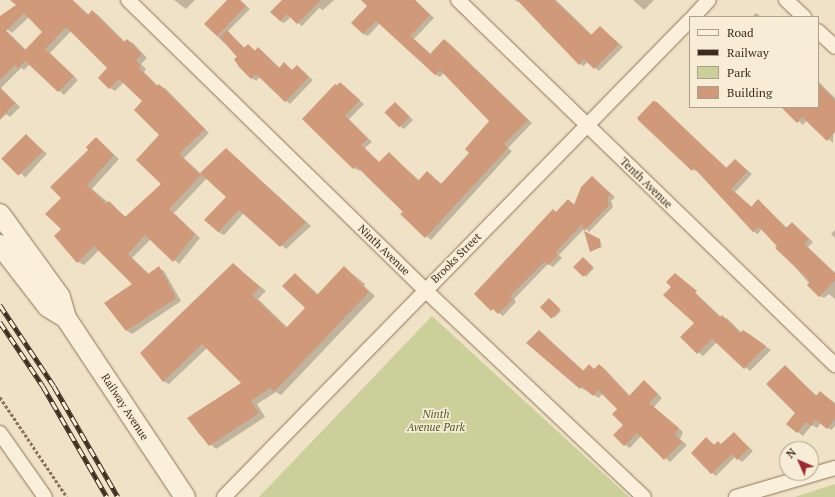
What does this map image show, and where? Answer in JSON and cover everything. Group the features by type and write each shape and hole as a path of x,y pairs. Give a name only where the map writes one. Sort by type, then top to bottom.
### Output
{"main road":[{"name":"Railway Avenue","path":"0,214 60,297 66,318 184,497"},
{"name":"Railway Avenue","path":"0,245 48,307 66,318"}],"street":[{"name":"Ninth Avenue","path":"128,0 424,290 644,497"},
{"name":"Tenth Avenue","path":"458,0 835,366"},
{"path":"694,16 709,0"},
{"path":"786,0 803,16"},
{"name":"Brooks Street","path":"224,497 424,290 588,126 689,21"},
{"path":"819,32 835,47"},
{"path":"0,434 45,497"},
{"path":"736,497 835,468"}],"path":[{"path":"0,397 67,497"}],"green space":[{"name":"Ninth Avenue Park","path":"432,316 629,497 259,497"},
{"path":"835,484 835,497 795,497"}],"building":[{"path":"10,0 72,0 88,15 92,10 124,42 127,39 142,54 136,60 141,66 139,68 157,86 159,84 205,129 179,154 201,175 169,209 195,234 173,262 145,235 128,254 148,274 159,266 176,298 126,331 104,303 132,284 94,246 77,263 54,236 61,229 45,214 61,198 50,187 88,150 86,147 96,137 114,155 87,185 106,204 109,201 125,217 161,184 136,160 159,135 134,110 142,101 119,79 109,89 98,78 107,68 66,27 45,49 74,76 58,92 25,61 18,68 15,65 0,80 0,16 16,5","holes":["24,13 42,32 25,50 6,31"]},
{"path":"227,0 240,0 246,6 217,36 204,24"},
{"path":"282,0 321,0 297,24 287,14 280,21 270,12"},
{"path":"361,0 415,0 430,15 410,36 430,54 444,39 528,120 504,144 508,148 425,238 400,214 403,212 356,166 353,169 302,119 335,84 337,86 340,82 360,100 345,116 368,139 361,145 379,162 389,152 418,181 427,171 441,184 469,153 465,149 489,121 440,70 435,75 376,21 363,34 351,23 367,6"},
{"path":"517,0 554,0 591,35 600,26 619,44 594,69 584,59 579,65"},
{"path":"227,30 244,48 248,44 255,51 258,47 279,68 284,62 292,70 297,65 309,77 285,102 256,74 251,79 239,67 234,59 237,57 220,37"},
{"path":"819,84 835,100 835,132 827,141 802,117 797,123 782,108 819,108"},
{"path":"0,88 15,103 0,119"},
{"path":"653,101 657,102 726,168 735,159 748,171 731,189 751,207 758,199 786,228 792,222 809,239 804,244 835,273 835,280 819,297 807,285 810,282 807,278 775,248 777,246 759,227 753,232 694,168 692,171 640,122 637,118"},
{"path":"395,102 410,117 399,127 384,113"},
{"path":"26,134 43,151 18,176 1,159"},
{"path":"226,148 306,222 280,247 239,210 218,232 204,220 226,197 200,173"},
{"path":"592,176 611,194 607,198 609,205 584,231 582,224 556,252 558,255 548,265 544,262 510,296 513,299 498,314 493,309 491,311 474,294 553,209 556,212 568,199 574,205 581,187"},
{"path":"584,231 600,239 600,247 590,252"},
{"path":"583,257 593,267 583,277 573,267"},
{"path":"233,263 260,287 252,295 286,328 305,308 282,286 295,273 317,295 344,266 369,292 274,392 270,388 251,401 259,413 209,446 187,418 241,383 202,344 163,382 140,353"},
{"path":"675,273 697,291 695,293 720,317 722,315 740,333 743,330 766,346 744,369 712,339 697,354 680,337 694,323 663,295 671,287 666,282"},
{"path":"549,298 560,309 551,319 540,307"},
{"path":"539,330 583,371 589,364 594,369 599,364 629,396 644,380 658,394 649,403 679,428 675,435 682,442 664,460 637,433 624,446 613,435 623,425 612,414 617,409 598,390 593,396 582,386 580,389 526,343"},
{"path":"785,365 816,396 820,391 835,404 835,419 827,429 816,420 811,426 806,422 797,433 786,424 795,413 766,384"},
{"path":"734,432 749,448 737,460 732,454 711,474 691,453 706,437 714,445 718,441 721,444"}],"railway":[{"path":"0,305 54,386 118,497"},
{"path":"0,322 43,386 107,497"}]}
